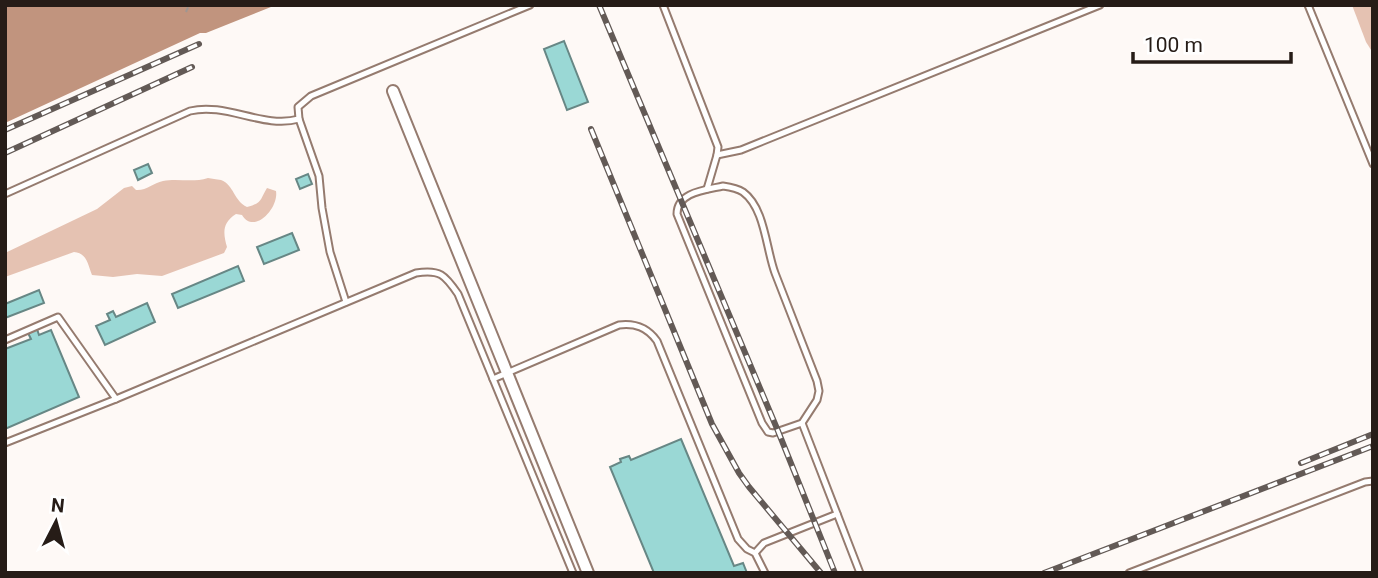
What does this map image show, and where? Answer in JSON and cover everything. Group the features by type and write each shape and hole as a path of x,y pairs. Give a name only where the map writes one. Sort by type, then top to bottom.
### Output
{"street":[{"path":"393,91 588,573"}],"lane":[{"path":"346,302 330,252 319,176 299,119 298,107 311,96 530,5"},
{"path":"663,5 718,147 707,190"},
{"path":"717,155 741,150 1100,5"},
{"path":"1308,5 1373,164"},
{"path":"5,194 190,111 208,108 279,122 299,119"},
{"path":"723,186 744,193 757,209 772,265 817,381 817,400 802,423 773,433 765,429 678,221 677,206 681,199 723,186"},
{"path":"5,443 416,273 439,273 447,278 458,294 476,347 493,379 573,573"},
{"path":"5,340 58,317 116,398"},
{"path":"493,379 619,325 634,324 647,330 657,341 738,539 755,553 765,573"},
{"path":"802,423 860,573"},
{"path":"1129,573 1373,481"},
{"path":"755,553 764,543 837,514"}],"path":[{"path":"186,12 189,5"}],"shaded area":[{"path":"5,5 276,5 200,33 5,123"},
{"path":"1352,5 1373,5 1373,53 1366,42"},
{"path":"208,178 225,182 247,207 259,202 267,188 276,191 274,205 259,221 253,222 236,214 228,221 225,229 227,247 224,253 162,276 137,274 113,277 92,275 84,257 74,252 5,277 5,253 97,209 124,188 132,186 140,190 163,181"}],"building":[{"path":"564,41 588,102 567,110 544,49"},
{"path":"148,164 152,173 138,180 134,170"},
{"path":"308,174 312,184 300,189 296,179"},
{"path":"292,233 299,250 264,264 257,247"},
{"path":"238,266 244,281 178,308 172,294"},
{"path":"39,290 44,303 5,318 5,304"},
{"path":"147,303 155,322 105,345 96,326 110,320 107,314 113,311 116,317"},
{"path":"37,329 39,335 51,330 79,397 5,429 5,349 31,339 28,333"},
{"path":"681,439 734,566 743,563 747,573 654,573 610,467 621,462 620,459 629,456 631,460"}],"railway":[{"path":"599,5 835,573"},
{"path":"5,130 199,44"},
{"path":"5,153 192,67"},
{"path":"591,129 712,424 749,487 821,573"},
{"path":"1301,463 1373,434"},
{"path":"1044,573 1373,446"}]}
